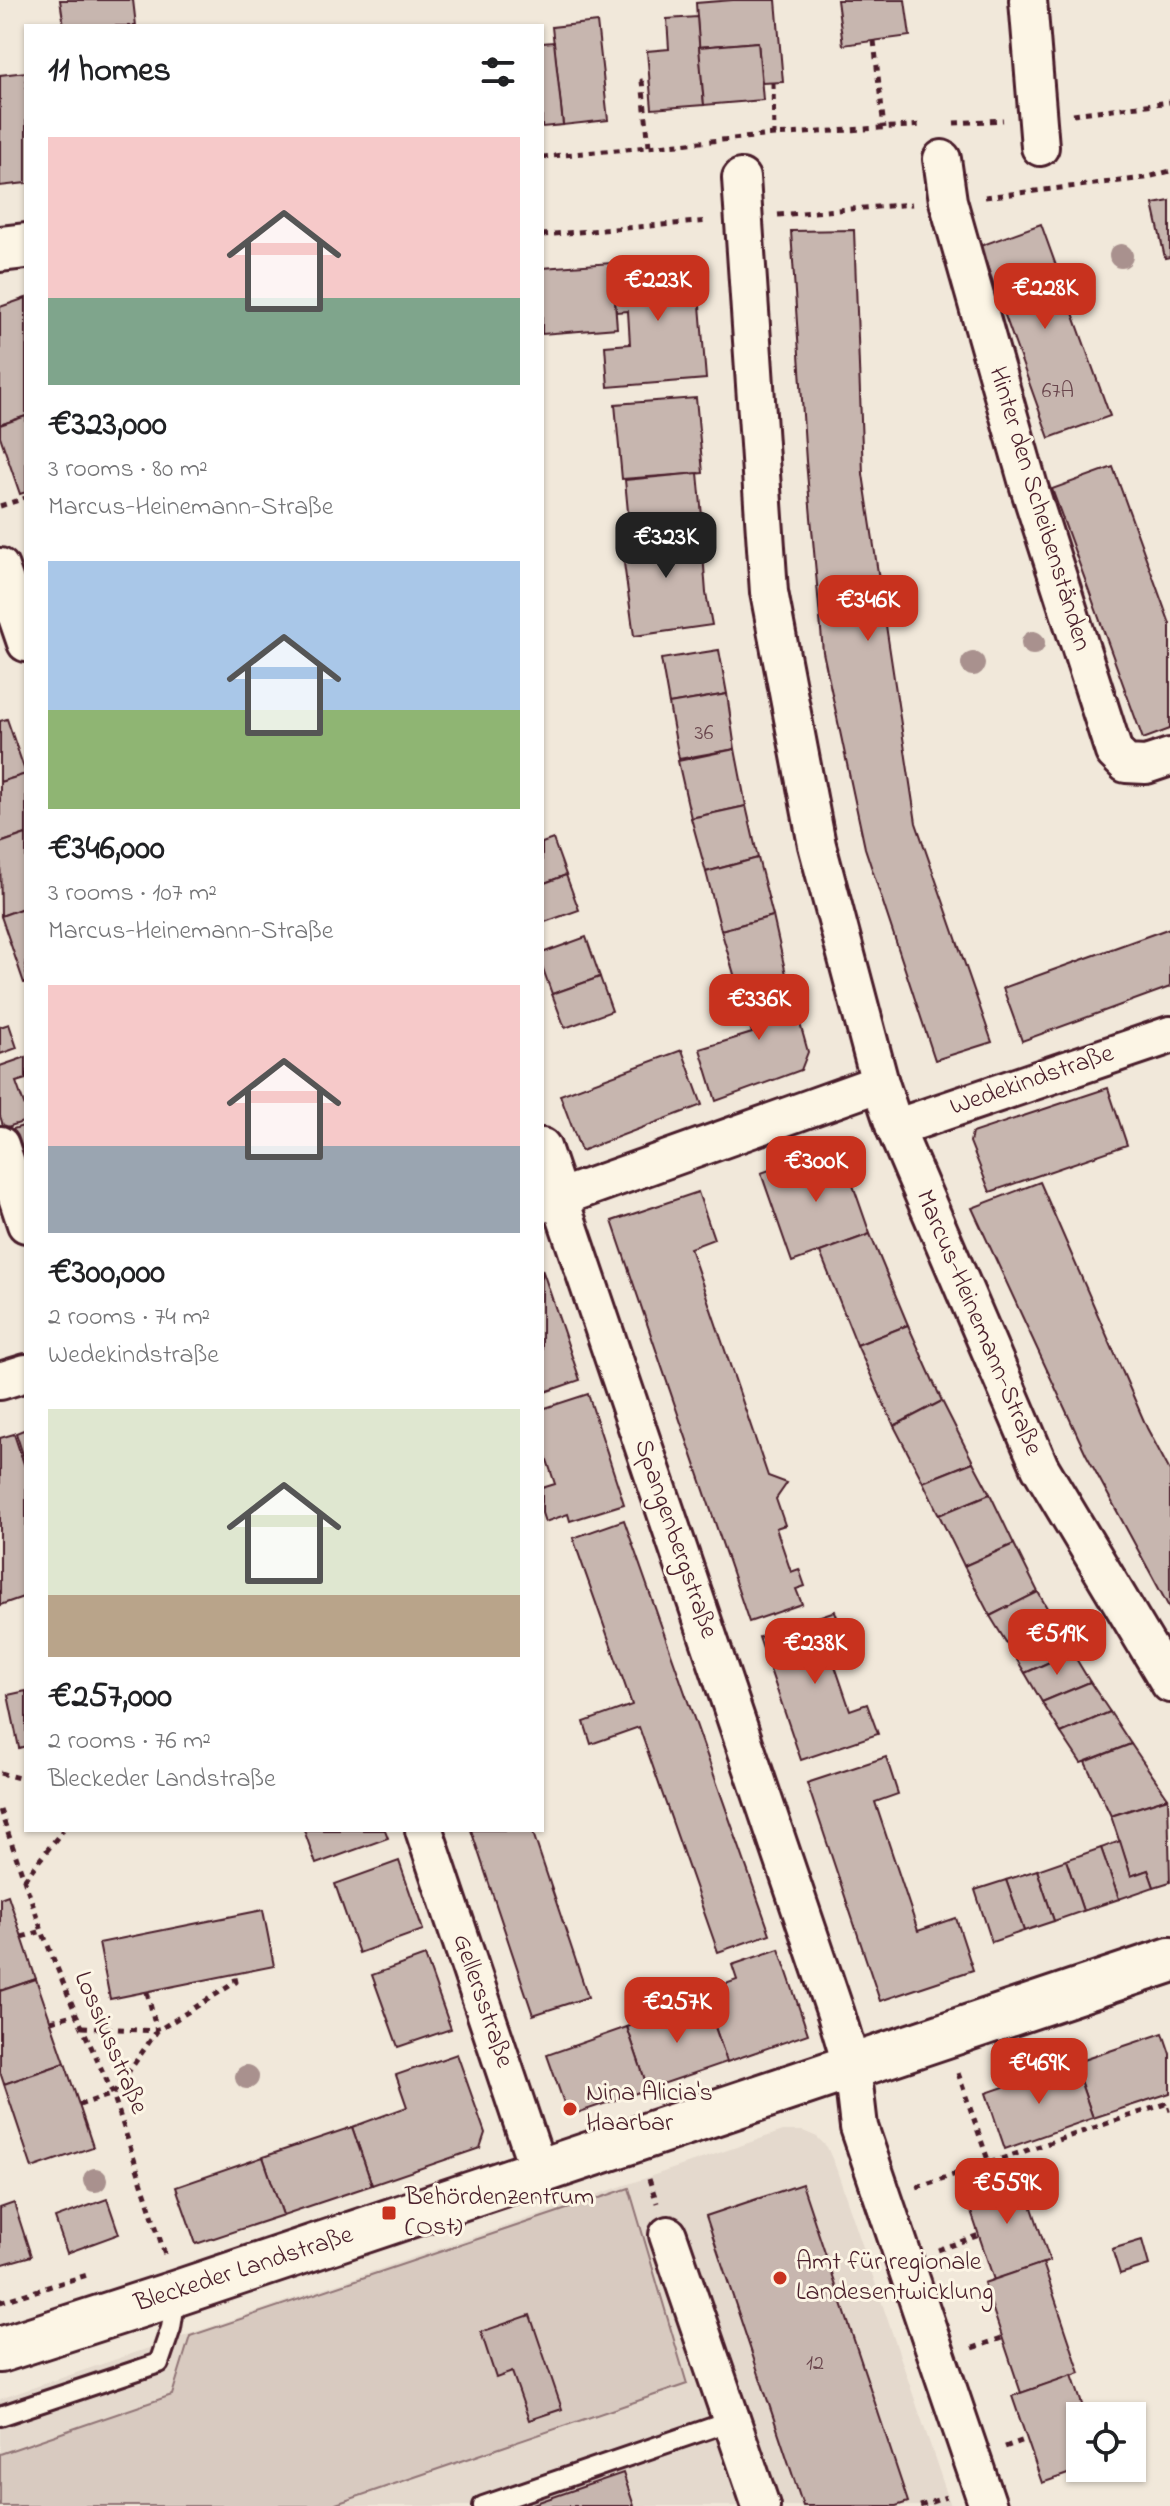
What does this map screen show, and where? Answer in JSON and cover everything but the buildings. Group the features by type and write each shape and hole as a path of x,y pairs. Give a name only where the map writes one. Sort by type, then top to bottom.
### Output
{"street":[{"path":"1028,0 1039,132"},
{"name":"Hinter den Scheibenständen","path":"944,141 948,201 1029,487 1114,752 1126,764 1146,765 1170,757"},
{"name":"Marcus-Heinemann-Straße","path":"741,178 769,592 817,845 880,1083 895,1128 1040,1467 1170,1684"},
{"path":"0,249 24,246"},
{"path":"0,567 24,637"},
{"name":"Wedekindstraße","path":"895,1128 1170,1035"},
{"path":"550,1201 880,1083"},
{"path":"0,1145 24,1218"},
{"name":"Spangenbergstraße","path":"544,1160 550,1201 852,2067 859,2127 988,2506"},
{"path":"0,1381 24,1374"},
{"name":"Gellersstraße","path":"425,1832 539,2172"},
{"name":"Bleckeder Landstraße","path":"0,2350 1170,1960"},
{"path":"668,2235 761,2506"}],"lane":[{"path":"0,2416 159,2363 171,2328 177,2293"},
{"path":"483,2506 731,2421"}],"path":[{"path":"874,41 884,128"},
{"path":"649,146 642,81 650,81"},
{"path":"773,83 774,135"},
{"path":"944,141 1039,132 1170,102"},
{"path":"544,157 774,135 930,125"},
{"path":"544,235 1045,192 1145,178 1170,171"},
{"path":"0,506 24,499"},
{"path":"0,1773 24,1779"},
{"name":"Lossiusstraße","path":"0,1810 42,1931 113,2094 177,2293"},
{"path":"24,1880 61,1832"},
{"path":"22,1937 42,1931"},
{"path":"79,2105 113,2094 157,2031 236,1982 234,1974"},
{"path":"147,1992 157,2031"},
{"path":"51,2021 76,2014"},
{"path":"82,2027 157,2031"},
{"path":"955,2064 989,2163"},
{"path":"1136,2104 1139,2112"},
{"path":"884,2199 1139,2112 1165,2104 1167,2110 1170,2109"},
{"path":"1051,2132 1054,2141"},
{"path":"636,2140 668,2235"},
{"path":"920,2506 939,2499"}],"shaded area":[{"path":"783,2131 803,2131 817,2137 827,2147 951,2506 0,2506 0,2399"},
{"path":"629,2188 687,2384 330,2506 0,2506 0,2454 172,2395 190,2336"}],"place":[{"name":"Nina Alicia's Haarbar","path":"570,2109"},
{"name":"Behördenzentrum (Ost)","path":"389,2213"},
{"name":"Amt für regionale Landesentwicklung","path":"780,2278"}]}
